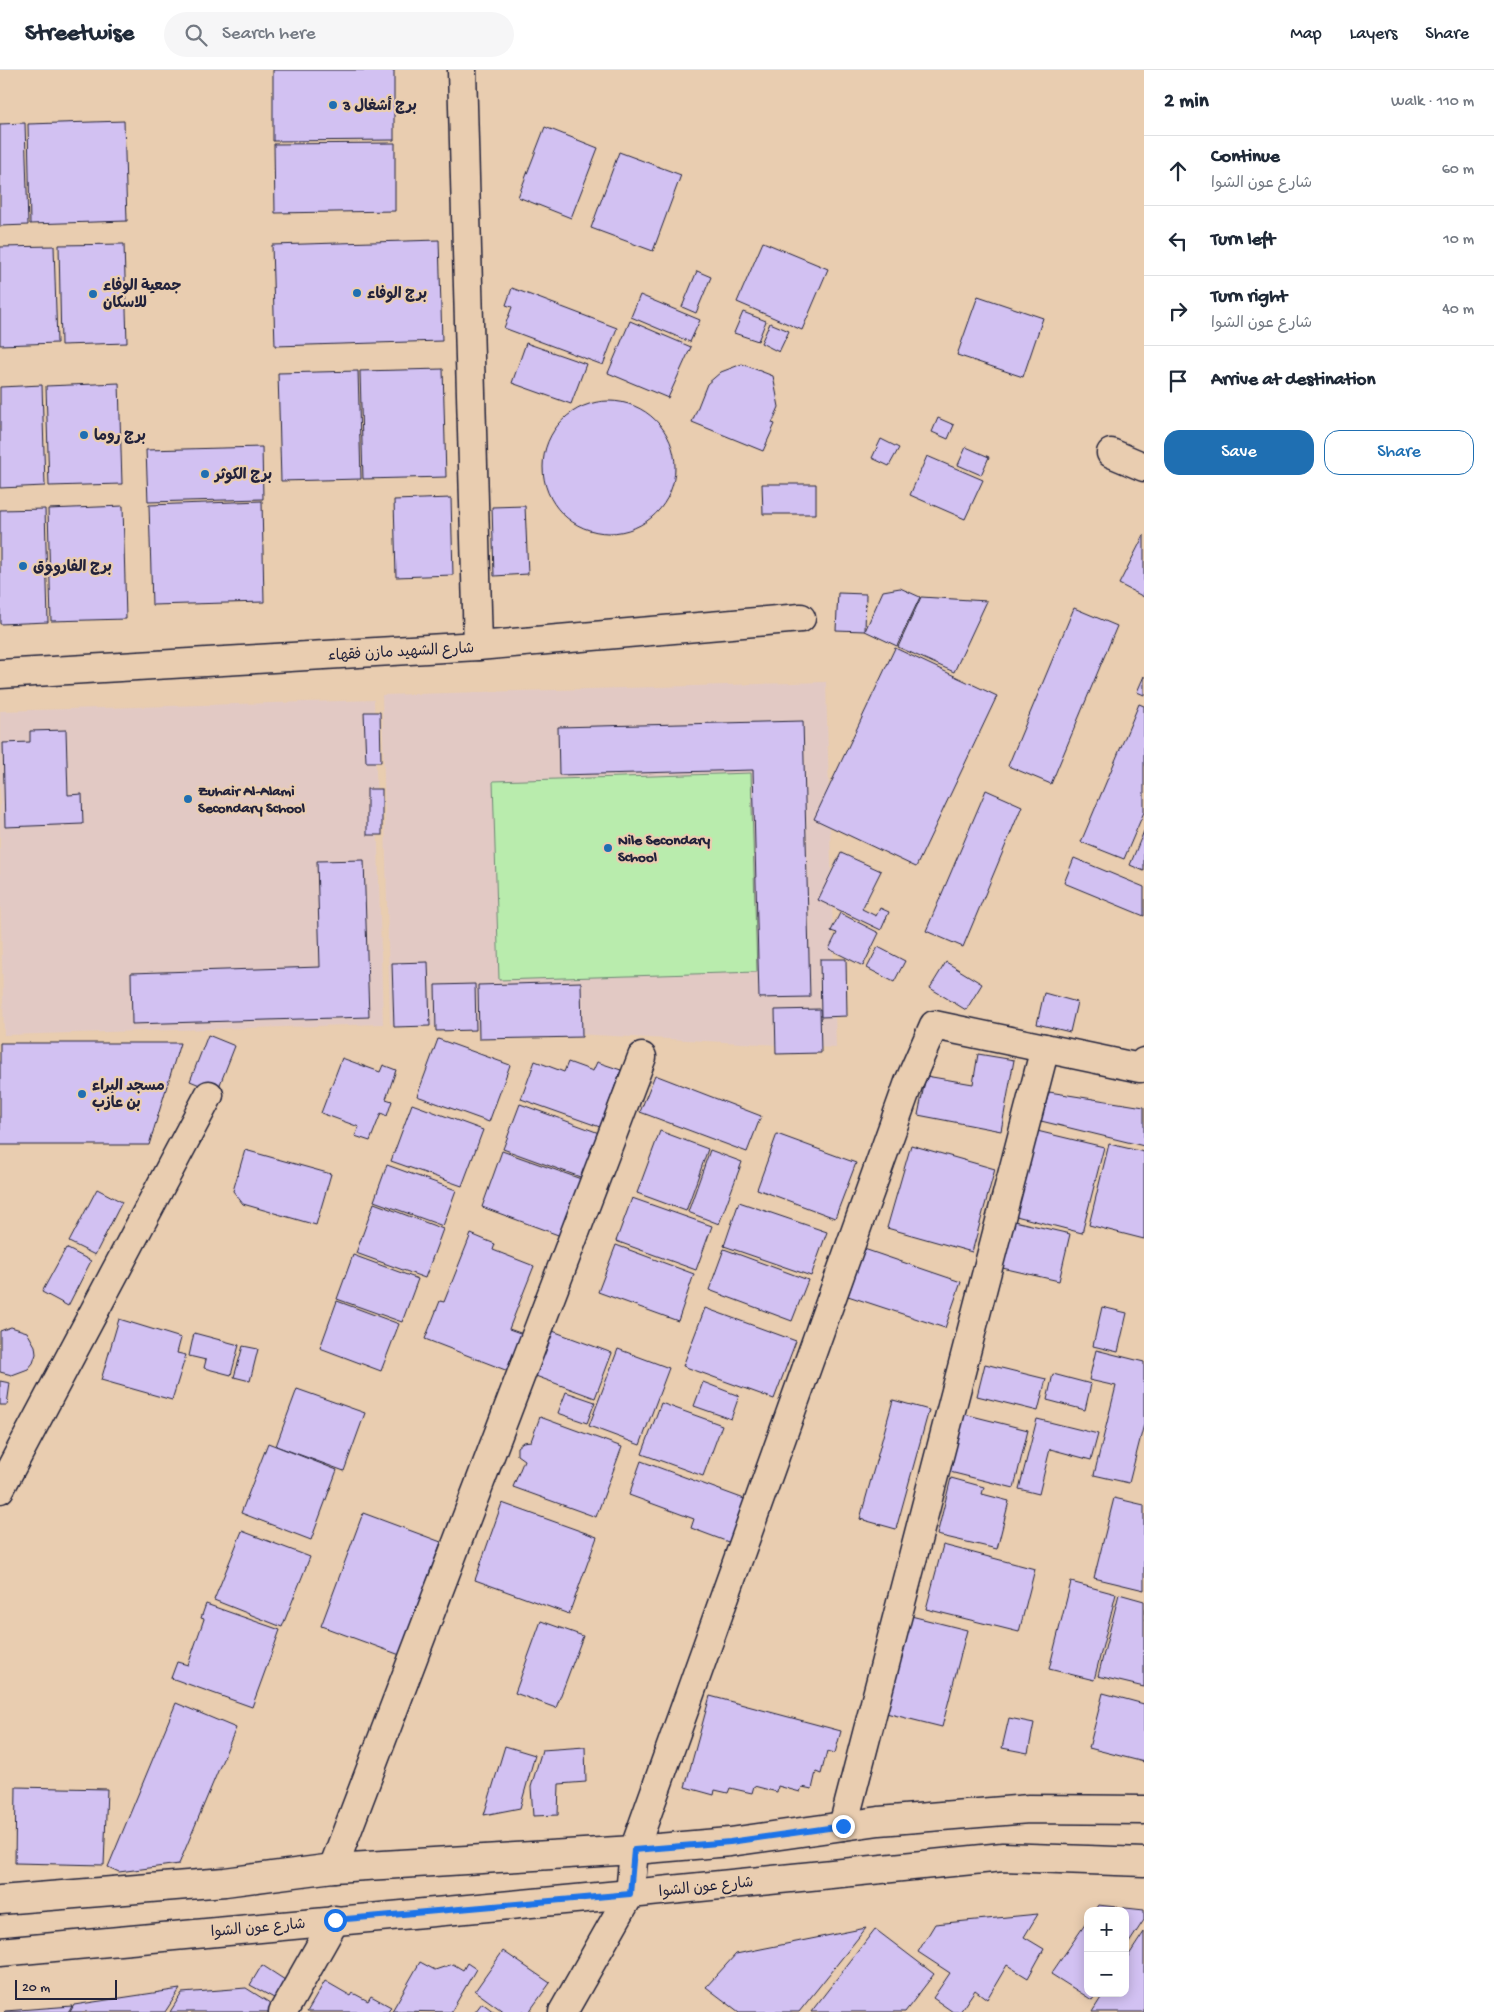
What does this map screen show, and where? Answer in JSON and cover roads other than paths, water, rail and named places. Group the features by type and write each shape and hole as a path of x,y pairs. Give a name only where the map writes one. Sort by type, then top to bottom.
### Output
{"street":[{"path":"462,70 478,646"},
{"path":"1111,453 1144,466"},
{"name":"شارع الشهيد مازن فقهاء","path":"0,674 478,646 801,618"},
{"path":"563,2012 630,1894 634,1850 910,1082 934,1025 1140,1068 1144,1062"},
{"path":"843,1826 1045,1048"},
{"path":"334,1868 642,1057"},
{"path":"0,1489 209,1095"},
{"path":"0,1900 225,1882 334,1868 634,1850 730,1842 879,1821 1029,1809 1144,1810"},
{"name":"شارع عون الشوا","path":"0,1952 630,1894 1002,1856 1144,1862"},
{"path":"283,2012 335,1920"}],"place":[{"name":"برج أشغال 3","path":"333,105"},
{"name":"برج الوفاء","path":"357,293"},
{"name":"جمعية الوفاء للاسكان","path":"93,294"},
{"name":"برج روما","path":"84,435"},
{"name":"برج الكوثر","path":"205,474"},
{"name":"برج الفارووق","path":"23,566"},
{"name":"Zuhair Al-Alami Secondary School","path":"188,799"},
{"name":"Nile Secondary School","path":"608,848"},
{"name":"مسجد البراء بن عازب","path":"82,1094"}]}
